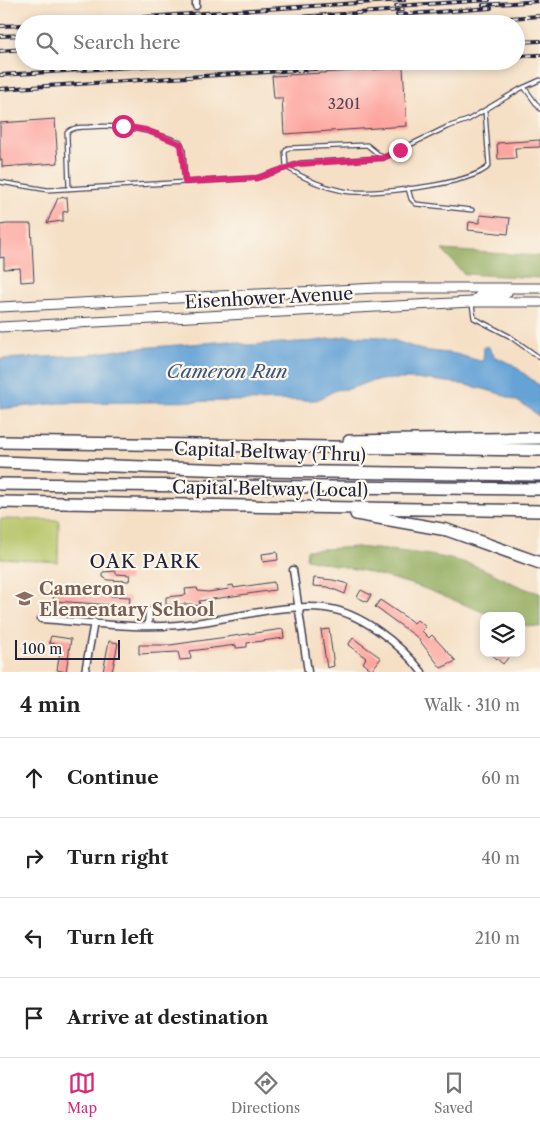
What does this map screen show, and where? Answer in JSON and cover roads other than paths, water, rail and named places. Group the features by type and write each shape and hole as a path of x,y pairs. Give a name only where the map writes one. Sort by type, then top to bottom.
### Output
{"highway":[{"path":"232,447 397,439 540,438"},
{"path":"0,442 232,447 540,450"},
{"name":"Capital Beltway (Thru)","path":"0,462 258,471 540,475"},
{"name":"Capital Beltway (Thru)","path":"0,484 536,489"},
{"name":"Capital Beltway (Local)","path":"0,502 540,510"},
{"path":"299,507 426,525 471,537 540,563"},
{"path":"516,554 540,567"}],"main road":[{"name":"Eisenhower Avenue","path":"0,307 377,288 540,289"},
{"path":"472,302 482,294 540,289"},
{"name":"Eisenhower Avenue","path":"0,327 472,302 540,302"}],"street":[{"path":"293,570 308,672"},
{"path":"41,619 180,625 299,609 326,608 348,614 390,640 422,672"},
{"path":"148,625 149,611"},
{"path":"85,672 94,622"}],"lane":[{"path":"0,182 45,190 257,178 300,163 383,158 484,111 524,87 540,80"},
{"path":"524,87 540,109"},
{"path":"286,168 322,186 343,191 408,188 451,182 488,167 484,111"},
{"path":"69,189 67,133 77,128 104,125 141,129 180,142 183,146 185,182"},
{"path":"286,168 285,152 288,148 367,144 383,158"},
{"path":"408,188 411,199 416,204 472,210"},
{"path":"472,302 474,318 509,336 540,358"}],"water":[{"name":"Cameron Run","path":"346,336 384,337 422,350 456,354 480,361 483,361 484,347 488,346 495,357 512,364 540,386 540,418 526,406 485,390 461,384 413,379 391,379 370,382 336,390 316,400 59,403 0,409 0,359 86,355 125,349 230,341 248,345 316,341"}],"railway":[{"path":"176,15 404,0"},
{"path":"396,6 489,0"},
{"path":"483,5 540,1"},
{"path":"397,15 491,8"},
{"path":"327,15 403,10"},
{"path":"525,17 540,16"},
{"path":"0,26 15,25"},
{"path":"0,36 15,35"},
{"path":"525,42 540,41"},
{"path":"0,51 15,50"},
{"path":"525,56 540,55"},
{"path":"0,75 82,70"},
{"path":"0,89 297,70"}],"place":[{"name":"Cameron Elementary School","path":"25,599"}],"district":[{"name":"OAK PARK","path":"145,561"}]}
